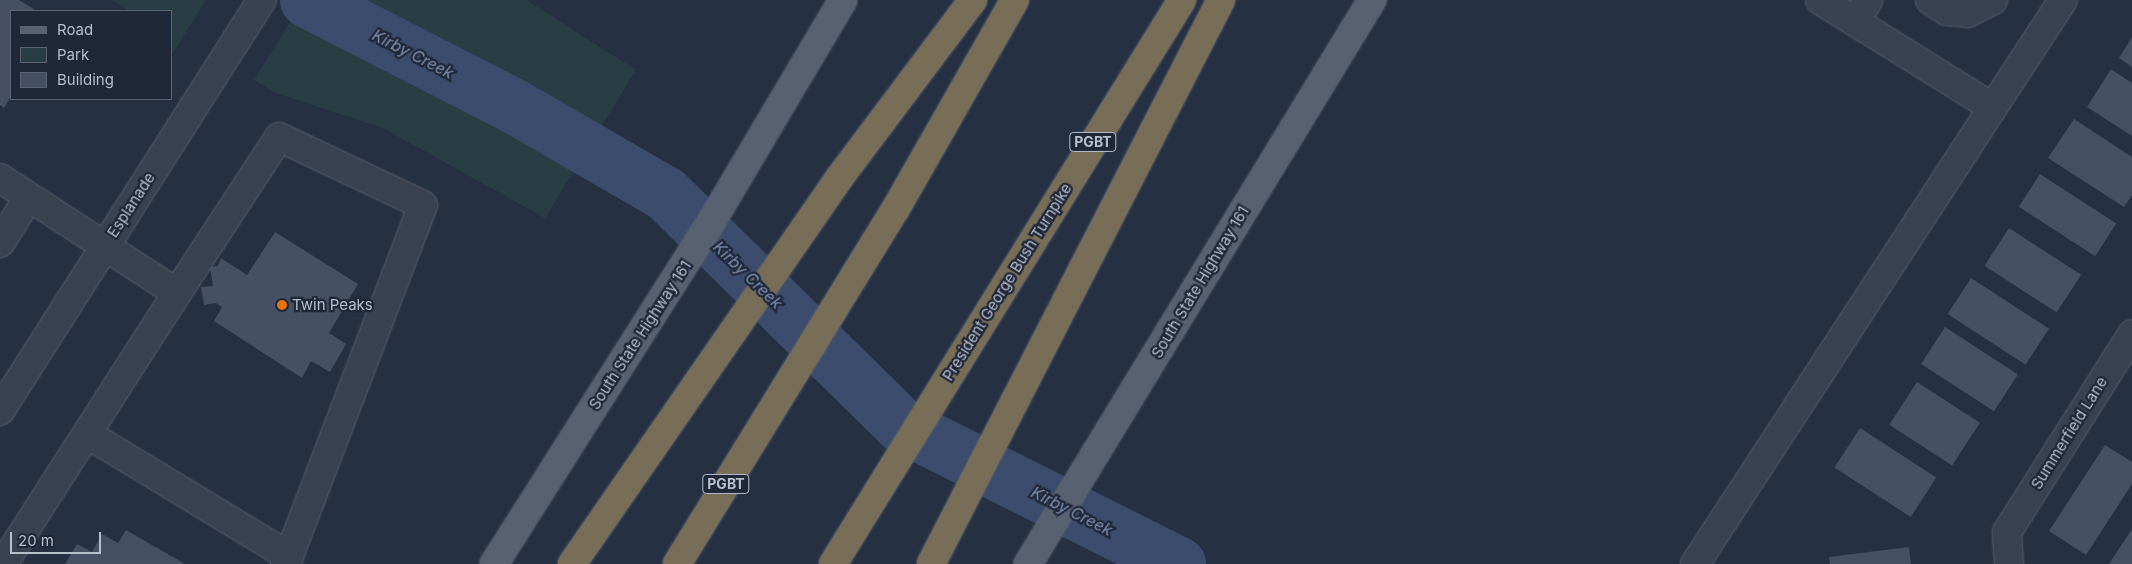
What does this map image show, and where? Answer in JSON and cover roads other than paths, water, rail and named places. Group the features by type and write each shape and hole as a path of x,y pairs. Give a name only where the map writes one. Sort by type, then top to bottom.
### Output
{"highway":[{"path":"572,564 711,360 840,177 973,0"},
{"name":"PGBT","path":"677,564 895,210 1015,0"},
{"name":"President George Bush Turnpike","path":"833,564 1182,0"},
{"path":"931,564 1221,0"}],"main road":[{"name":"South State Highway 161","path":"494,564 707,229 843,0"},
{"name":"South State Highway 161","path":"1028,564 1372,0"}],"street":[{"name":"Esplanade","path":"0,411 262,0"},
{"path":"1820,0 1862,11 1992,107"},
{"path":"1930,0 1946,11 1968,13 1993,0"},
{"path":"1695,564 2063,0"},
{"path":"3,564 89,435 177,293 279,137 423,205 287,560 89,435"},
{"path":"0,178 106,245 177,293"},
{"path":"0,243 30,196"},
{"name":"Summerfield Lane","path":"2009,564 2007,532 2125,362 2132,334"}],"waterway":[{"name":"Kirby Creek","path":"307,0 516,107 666,194 901,425 1178,564"}],"place":[{"name":"Twin Peaks","path":"282,305"}]}
